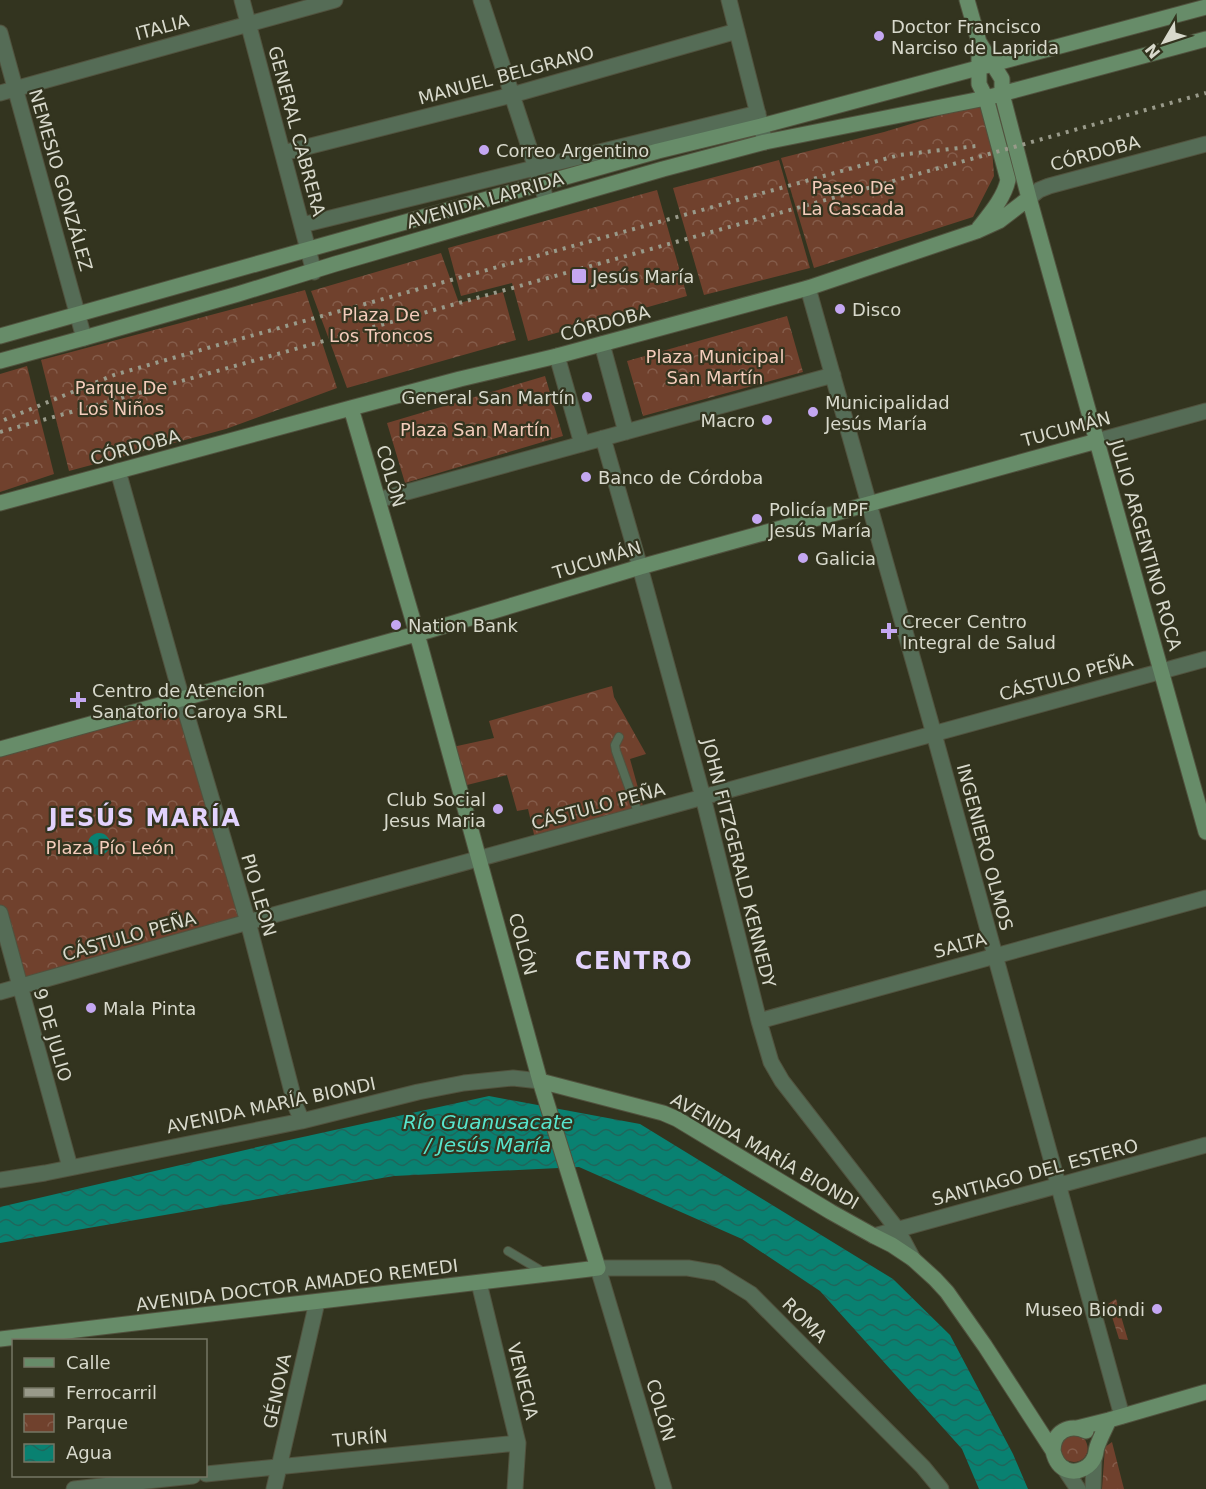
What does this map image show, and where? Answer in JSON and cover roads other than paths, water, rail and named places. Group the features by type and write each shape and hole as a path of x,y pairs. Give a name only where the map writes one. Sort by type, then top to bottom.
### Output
{"street":[{"name":"GENERAL CABRERA","path":"242,0 314,272"},
{"name":"ITALIA","path":"7,91 335,0"},
{"path":"481,0 547,202"},
{"path":"729,0 765,142"},
{"path":"967,0 986,65 979,84 986,98 1008,180 1002,196 977,231"},
{"name":"AVENIDA LAPRIDA","path":"0,336 541,185 760,120 986,65 1206,7"},
{"name":"MANUEL BELGRANO","path":"283,153 512,95 737,32"},
{"name":"NEMESIO GONZÁLEZ","path":"0,33 7,91 84,338"},
{"name":"AVENIDA LAPRIDA","path":"0,361 314,272 663,169 765,142 986,98 1206,39"},
{"name":"JULIO ARGENTINO ROCA","path":"986,65 1002,79 1002,94 1029,198 1206,832"},
{"path":"302,225 655,139 760,120"},
{"name":"CÓRDOBA","path":"0,503 460,379 557,357 808,288 977,231 999,221 1049,186 1206,144"},
{"name":"INGENIERO OLMOS","path":"808,288 1058,1185 1116,1418"},
{"path":"602,344 626,432"},
{"path":"557,357 582,444"},
{"path":"378,500 832,375"},
{"name":"COLÓN","path":"351,408 417,634 540,1081 666,1489"},
{"name":"TUCUMÁN","path":"0,749 417,634 640,567 1206,411"},
{"name":"JOHN FITZGERALD KENNEDY","path":"603,438 703,797 771,1062 782,1081 897,1230 913,1260"},
{"name":"PIO LEON","path":"118,471 248,922 296,1107 302,1121"},
{"name":"CÁSTULO PEÑA","path":"0,992 1206,659"},
{"name":"SALTA","path":"759,1021 1206,898"},
{"name":"9 DE JULIO","path":"0,913 70,1167"},
{"name":"AVENIDA MARÍA BIONDI","path":"0,1180 302,1121 464,1083 513,1078 540,1081 663,1113 677,1119 831,1212 892,1245 913,1260 947,1292 985,1346 1053,1452"},
{"name":"SANTIAGO DEL ESTERO","path":"874,1236 1206,1145"},
{"name":"AVENIDA DOCTOR AMADEO REMEDI","path":"0,1340 598,1268"},
{"name":"ROMA","path":"598,1268 688,1268 717,1273 751,1294 923,1467 940,1489"},
{"name":"VENECIA","path":"479,1282 518,1443 515,1489"},
{"name":"GÉNOVA","path":"274,1489 316,1302"},
{"path":"1078,1489 1064,1468 1057,1462 1053,1452 1054,1442 1062,1432 1206,1392"},
{"path":"1064,1468 1078,1471 1087,1466 1116,1418"},
{"path":"1036,1425 1062,1432"},
{"path":"1077,1428 1092,1437 1095,1454 1093,1489"},
{"name":"TURÍN","path":"207,1474 518,1443"},
{"path":"74,1489 184,1477"}],"lane":[{"path":"619,736 615,745 616,750 639,815"},
{"path":"508,1251 546,1274"}],"water":[{"path":"99,833 107,836 110,844 107,852 99,855 91,852 88,844 91,836"},
{"name":"Río Guanusacate / Jesús María","path":"489,1096 640,1124 893,1279 950,1335 1013,1454 1028,1489 979,1489 962,1449 820,1291 742,1239 579,1167 394,1176 0,1243 0,1207"}],"railway":[{"path":"0,432 1206,93"},
{"path":"4,420 114,375 211,347 899,155 976,146"}],"place":[{"name":"Doctor Francisco Narciso de Laprida","path":"879,36"},
{"name":"Correo Argentino","path":"484,150"},
{"name":"Jesús María","path":"579,276"},
{"name":"Disco","path":"840,309"},
{"name":"General San Martín","path":"587,397"},
{"name":"Municipalidad Jesús María","path":"813,412"},
{"name":"Macro","path":"767,420"},
{"name":"Banco de Córdoba","path":"586,477"},
{"name":"Policía MPF Jesús María","path":"757,519"},
{"name":"Galicia","path":"803,558"},
{"name":"Nation Bank","path":"396,625"},
{"name":"Crecer Centro Integral de Salud","path":"889,631"},
{"name":"Centro de Atencion Sanatorio Caroya SRL","path":"78,700"},
{"name":"Club Social Jesus Maria","path":"498,809"},
{"name":"Mala Pinta","path":"91,1008"},
{"name":"Museo Biondi","path":"1157,1309"}],"district":[{"name":"JESÚS MARÍA","path":"145,818"},
{"name":"CENTRO","path":"634,961"}],"park label":[{"name":"Paseo De La Cascada","path":"853,198"},
{"name":"Plaza De Los Troncos","path":"381,324"},
{"name":"Plaza Municipal San Martín","path":"715,366"},
{"name":"Parque De Los Niños","path":"121,397"},
{"name":"Plaza San Martín","path":"475,429"},
{"name":"Plaza Pío León","path":"110,847"}]}
